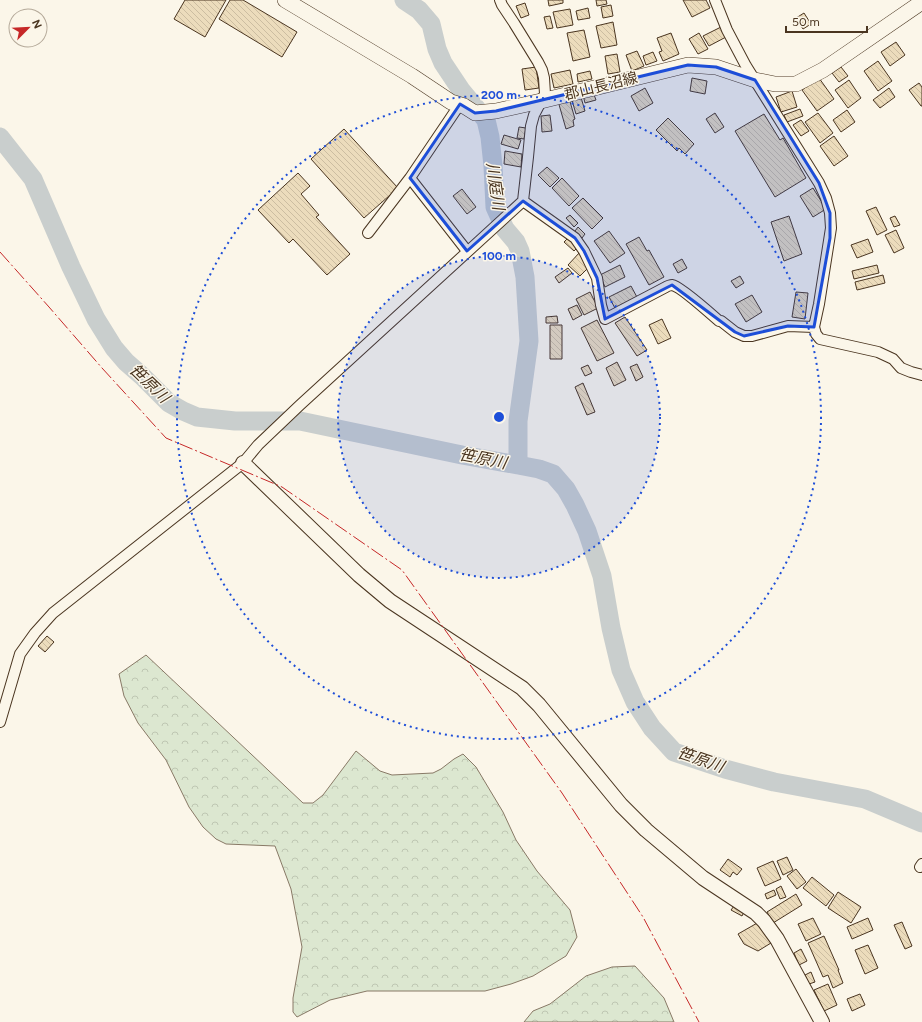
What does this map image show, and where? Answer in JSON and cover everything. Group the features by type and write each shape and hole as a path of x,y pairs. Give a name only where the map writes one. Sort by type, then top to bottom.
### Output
{"main road":[{"name":"郡山長沼線","path":"285,0 412,76 451,102 462,105 475,113 496,111 541,101 688,65 716,67 755,80 775,84 796,84 823,70 922,2"}],"street":[{"path":"0,722 20,654 35,633 53,613 243,462 258,445 300,405 523,200 531,126 534,115 545,94 544,78 542,70 500,0"},
{"path":"715,0 727,30 746,66 819,183 826,198 830,213 831,228 814,327 816,334 820,339 878,352 893,359 901,368 922,375"},
{"path":"368,232 410,178 462,105"},
{"path":"410,178 467,251"},
{"path":"523,200 575,238 597,278 601,306 605,319 672,285 684,292 719,321 735,332 744,336 752,336 788,326 814,327"},
{"path":"243,462 359,575 390,601 522,688 540,705 621,805 646,830 703,878 761,917 777,939 822,1022"}],"highlighted area":[{"path":"688,65 716,67 755,80 819,183 830,213 830,238 814,327 788,326 744,336 735,332 672,285 605,319 597,278 584,251 575,238 523,201 467,251 410,178 460,104 475,113 496,111"}],"green space":[{"path":"146,655 303,803 313,803 323,795 356,751 380,771 392,775 433,773 463,754 476,767 503,812 516,840 537,871 570,910 577,937 566,956 533,976 485,991 367,991 330,1000 297,1017 293,1012 293,998 302,947 291,889 275,846 226,844 216,839 203,827 189,807 166,760 138,723 124,696 119,674"},
{"path":"635,966 664,998 674,1022 524,1022 533,1011 550,1004 586,976 612,967"}],"building":[{"path":"185,0 226,0 205,37 174,19"},
{"path":"230,0 243,0 297,32 282,57 219,19"},
{"path":"548,0 563,0 563,3 549,6"},
{"path":"596,0 606,0 607,4 597,6"},
{"path":"683,0 706,0 710,8 692,17"},
{"path":"525,3 529,15 521,18 516,6"},
{"path":"611,5 613,16 603,18 601,7"},
{"path":"588,8 590,18 578,20 576,11"},
{"path":"570,9 573,25 557,28 553,12"},
{"path":"804,13 811,24 803,29 796,18"},
{"path":"550,16 553,28 547,29 544,17"},
{"path":"613,22 617,45 601,48 596,26"},
{"path":"721,27 726,37 709,46 703,36"},
{"path":"584,30 590,57 573,61 567,33"},
{"path":"671,33 679,54 663,61 659,52 662,51 657,38"},
{"path":"699,33 708,49 698,54 689,39"},
{"path":"896,42 905,55 890,66 881,52"},
{"path":"637,51 644,66 632,71 626,55"},
{"path":"653,52 657,61 646,65 643,56"},
{"path":"617,54 620,72 608,74 605,56"},
{"path":"878,61 892,81 878,91 864,71"},
{"path":"536,67 539,88 525,90 522,69"},
{"path":"841,67 848,76 839,82 832,73"},
{"path":"570,70 573,84 554,88 551,74"},
{"path":"590,71 592,79 578,82 577,74"},
{"path":"692,78 707,81 705,94 690,91"},
{"path":"819,78 834,99 817,111 802,90"},
{"path":"849,80 861,98 848,108 835,90"},
{"path":"919,83 922,87 922,106 909,90"},
{"path":"645,88 653,103 639,111 631,96"},
{"path":"889,88 895,97 880,108 873,100"},
{"path":"792,91 797,107 781,112 776,97"},
{"path":"593,92 596,100 585,103 583,95"},
{"path":"580,94 585,111 576,114 571,97"},
{"path":"569,98 575,119 573,120 574,126 566,129 558,101"},
{"path":"800,109 803,116 787,122 784,115"},
{"path":"847,110 855,122 841,132 833,120"},
{"path":"715,113 724,127 715,133 706,119"},
{"path":"818,113 833,133 820,143 805,122"},
{"path":"764,114 780,140 783,138 806,178 775,197 735,131"},
{"path":"550,115 552,131 542,132 541,116"},
{"path":"668,118 694,144 685,154 679,148 677,151 656,130"},
{"path":"801,120 809,131 801,136 793,125"},
{"path":"519,127 526,128 524,139 517,138"},
{"path":"344,129 398,188 364,218 311,159"},
{"path":"504,135 521,140 518,149 501,144"},
{"path":"834,136 848,156 834,166 820,146"},
{"path":"505,151 522,154 521,167 504,164"},
{"path":"547,167 559,178 550,187 538,175"},
{"path":"298,173 310,186 301,194 319,215 316,217 350,254 327,275 293,239 289,243 258,210"},
{"path":"562,178 579,196 569,206 552,188"},
{"path":"813,188 826,209 813,217 800,196"},
{"path":"462,189 476,207 467,214 453,196"},
{"path":"583,198 603,218 592,229 572,208"},
{"path":"876,207 887,230 877,235 866,211"},
{"path":"570,215 578,223 574,227 566,218"},
{"path":"789,216 802,254 784,261 771,222"},
{"path":"895,216 900,225 894,227 890,218"},
{"path":"578,227 585,234 582,238 575,231"},
{"path":"896,230 904,248 894,253 885,235"},
{"path":"609,231 625,253 610,263 594,241"},
{"path":"639,237 647,251 649,250 664,277 649,285 626,244"},
{"path":"568,238 577,248 574,251 564,242"},
{"path":"868,239 873,252 857,258 851,245"},
{"path":"580,252 589,267 580,276 568,265"},
{"path":"682,259 687,268 678,273 673,264"},
{"path":"620,265 625,277 605,287 600,275"},
{"path":"877,265 879,273 854,279 852,271"},
{"path":"568,268 572,273 559,283 555,277"},
{"path":"883,275 885,283 857,290 855,282"},
{"path":"740,276 744,283 736,288 731,281"},
{"path":"631,286 638,299 616,310 609,297"},
{"path":"590,292 598,308 584,315 576,299"},
{"path":"796,292 808,293 805,319 792,317"},
{"path":"752,295 762,312 746,322 735,304"},
{"path":"577,305 582,315 573,320 568,309"},
{"path":"557,316 558,323 546,323 546,317"},
{"path":"625,317 647,350 637,356 615,323"},
{"path":"662,319 671,338 658,344 649,325"},
{"path":"597,320 614,353 597,361 581,328"},
{"path":"550,325 562,325 562,359 550,359"},
{"path":"617,362 626,380 614,386 606,368"},
{"path":"637,364 643,377 636,381 630,367"},
{"path":"588,365 592,373 585,376 581,368"},
{"path":"583,383 595,412 587,415 575,387"},
{"path":"47,636 54,642 45,652 38,646"},
{"path":"787,857 793,870 783,875 777,861"},
{"path":"728,859 742,869 737,875 733,872 730,877 720,870"},
{"path":"773,861 781,879 765,886 757,868"},
{"path":"796,869 806,882 797,889 787,876"},
{"path":"812,877 834,895 826,906 803,888"},
{"path":"781,886 786,897 780,899 776,889"},
{"path":"774,890 776,895 767,899 765,894"},
{"path":"838,892 861,907 851,923 828,908"},
{"path":"796,894 802,905 773,923 767,912"},
{"path":"734,906 744,912 742,916 731,910"},
{"path":"813,918 821,934 806,941 798,924"},
{"path":"868,918 873,930 852,939 847,927"},
{"path":"759,922 771,943 758,951 744,944 738,934"},
{"path":"902,922 912,946 905,949 894,925"},
{"path":"824,936 843,983 833,988 828,975 823,977 808,943"},
{"path":"868,945 878,968 865,974 855,950"},
{"path":"801,949 807,961 799,965 794,953"},
{"path":"811,972 815,982 809,984 805,975"},
{"path":"828,984 837,1005 824,1011 814,990"},
{"path":"860,994 865,1005 852,1011 847,999"}],"waterway":[{"name":"川庭川","path":"404,0 419,10 431,24 437,49 443,63 461,90 486,120 490,137 495,207 505,229 516,242 520,251 525,277 529,341 518,421 518,465"},
{"name":"笹原川","path":"0,137 33,179 71,267 96,319 114,348 126,362 169,403 197,417 235,421 300,421 462,455 539,469 553,474 566,489 587,531 602,576 611,628 621,670 635,702 652,728 674,752 725,769 774,782 865,799 922,823"}],"power":[{"path":"0,252 166,438 282,487 402,570 562,793 643,917 699,1022"}]}
